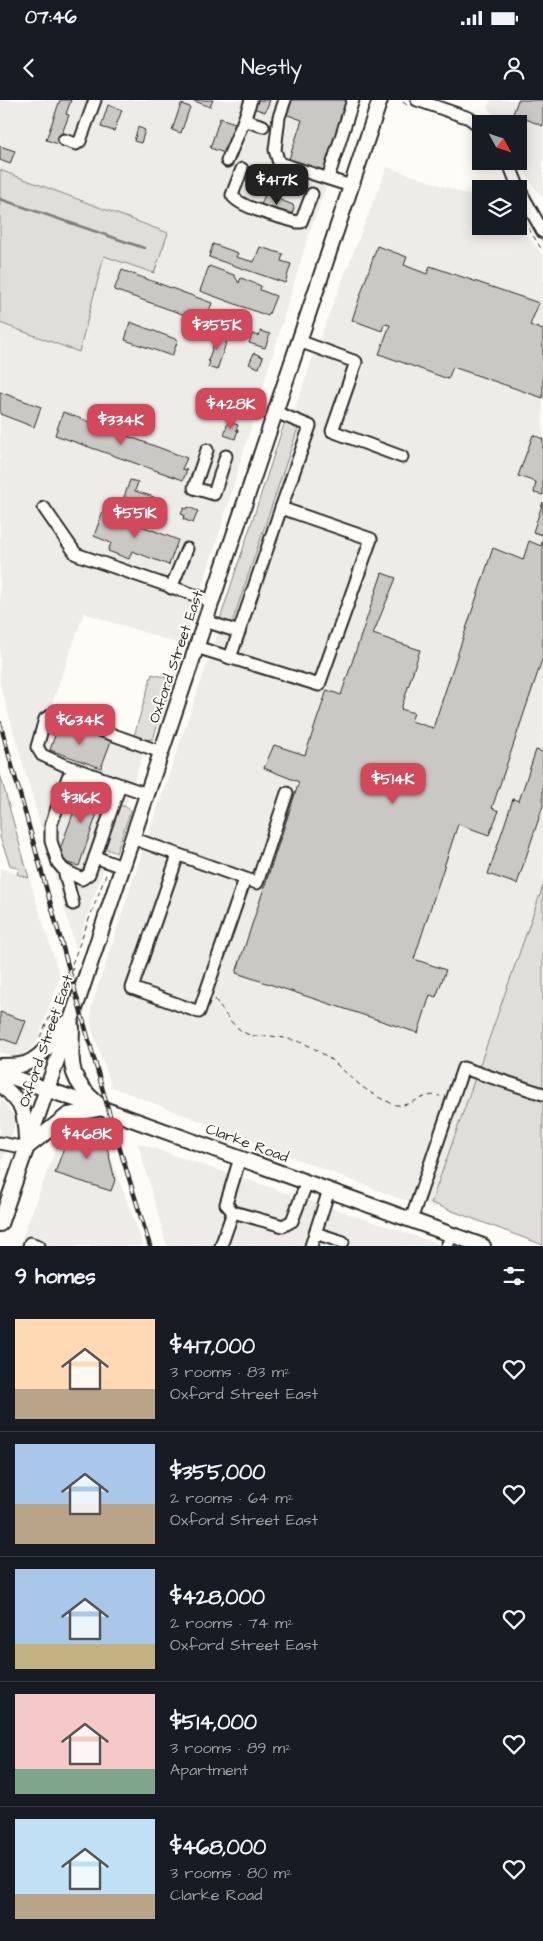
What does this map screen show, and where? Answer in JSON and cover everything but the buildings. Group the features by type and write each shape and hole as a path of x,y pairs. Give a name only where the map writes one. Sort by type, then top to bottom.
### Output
{"main road":[{"name":"Oxford Street East","path":"0,1224 147,794 380,100"},
{"path":"0,1066 19,1065 32,1060 46,1048 73,1012"},
{"path":"73,1012 71,1058 74,1074 84,1093 103,1109"},
{"name":"Clarke Road","path":"0,1073 411,1220 450,1240 483,1246"},
{"path":"0,1083 16,1099 24,1111 26,1148"},
{"path":"26,1148 68,1115 80,1111 103,1109"}],"street":[{"path":"64,140 76,144 80,141 95,100"},
{"path":"227,161 251,100"},
{"path":"285,100 279,117 275,150 279,163 351,186"},
{"path":"328,178 353,100"},
{"path":"417,100 472,120"},
{"path":"244,120 264,126"},
{"path":"242,169 232,195 234,199 244,204 301,222 312,194"},
{"path":"512,170 519,189 543,232"},
{"path":"299,342 356,362 332,431 402,457"},
{"path":"230,658 310,426 275,412"},
{"path":"207,450 194,488 214,494 226,456"},
{"path":"44,508 76,554 212,601"},
{"path":"196,647 319,685 371,539 281,508"},
{"path":"171,588 187,549"},
{"path":"205,621 239,632"},
{"path":"118,789 42,755 38,747 45,719 50,716 161,752"},
{"path":"118,789 89,874 82,879 64,870 58,863 51,841 51,825 68,777 147,794"},
{"path":"132,838 257,883 287,793"},
{"path":"178,855 132,988 199,1012 245,879"},
{"path":"95,857 122,867"},
{"path":"64,870 73,904"},
{"path":"411,1220 463,1068 543,1094"},
{"path":"0,1143 26,1148"},
{"path":"240,1158 226,1204 233,1212 283,1226 292,1221 307,1182"},
{"path":"311,1246 329,1190"},
{"path":"221,1246 233,1212"},
{"path":"315,1233 343,1242"},
{"path":"29,1246 30,1243 39,1246"}],"path":[{"path":"527,226 542,250"},
{"path":"40,1038 73,968 72,964 108,871"},
{"path":"207,989 230,1022 247,1034 306,1043 328,1058 361,1087 395,1105 405,1104 432,1094 440,1096"}],"shaded area":[{"path":"0,100 359,100 309,233 215,547 183,645 84,613 52,703 148,740 76,949 0,684 0,323 79,352 104,255 168,233 0,170"},
{"path":"491,100 543,100 543,198 532,184 525,170 528,170 528,115 494,115 488,107"},
{"path":"387,167 472,196 472,235 527,235 543,256 543,886 435,1208 398,1198 112,1087 91,1026 91,1008 143,850 317,345"},
{"path":"0,170 168,233 154,273 104,256 79,352 0,323"},
{"path":"286,418 300,422 232,623 226,625 219,622"},
{"path":"152,674 168,678 171,684 153,739 143,740 134,736"},
{"path":"0,774 29,878 17,874 19,869 10,865 0,837"},
{"path":"119,806 124,806 131,810 116,853 105,848 105,843 116,809"},
{"path":"0,868 29,878 60,977 36,1044 18,1058 0,1052"},
{"path":"543,886 543,1245 431,1203"},
{"path":"0,1099 17,1120 0,1166"},
{"path":"65,1124 103,1135 143,1246 19,1246"},
{"path":"138,1143 215,1169 445,1246 167,1246"}],"waterway":[{"path":"0,199 144,248"}],"railway":[{"path":"0,723 114,1130 150,1246"}]}
